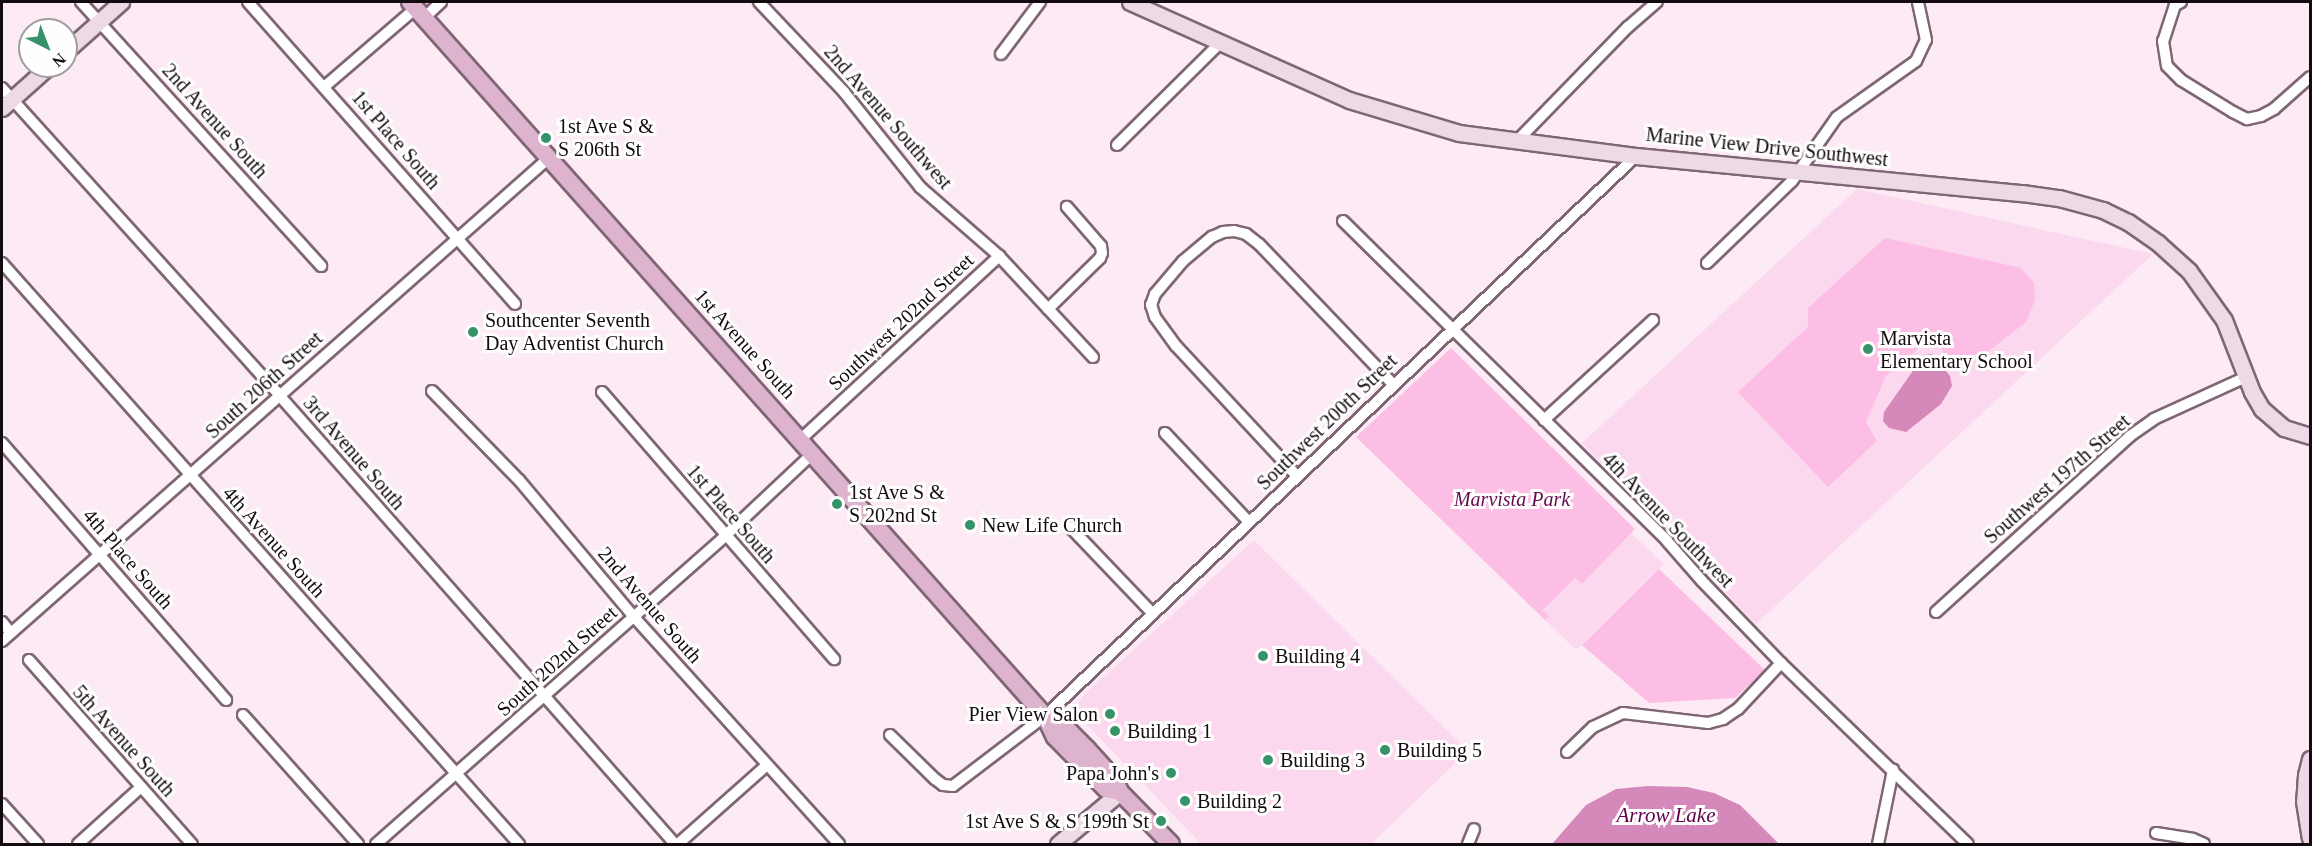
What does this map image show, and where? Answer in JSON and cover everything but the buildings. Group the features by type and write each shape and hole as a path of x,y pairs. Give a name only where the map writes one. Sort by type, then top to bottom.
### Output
{"main road":[{"name":"1st Avenue South","path":"417,9 1045,716 1055,737 1106,789 1120,792 1172,844"}],"street":[{"name":"2nd Avenue South","path":"81,2 321,266"},
{"path":"78,40 121,2"},
{"name":"1st Place South","path":"248,2 515,304"},
{"path":"324,87 417,9 441,2"},
{"name":"2nd Avenue Southwest","path":"759,2 843,92 920,187 999,256 1093,357"},
{"path":"1001,54 1040,2"},
{"name":"Marine View Drive Southwest","path":"1130,2 1360,104 1459,133 1636,156 1800,170 2042,196 2083,204 2116,215 2158,243 2194,277 2224,320 2255,399 2267,415 2284,428 2310,436"},
{"path":"1516,142 1628,27 1657,2"},
{"path":"1707,263 1792,181 1837,117 1916,61 1926,40 1918,2"},
{"path":"2181,2 2175,5 2163,41 2167,66 2181,80 2233,112 2247,119 2261,116 2274,109 2310,77"},
{"path":"1117,146 1220,43"},
{"path":"5,98 32,78"},
{"name":"3rd Avenue South","path":"5,98 279,395 676,844"},
{"name":"Southwest 200th Street","path":"890,735 935,779 943,785 953,786 1045,716 1636,156"},
{"name":"South 206th Street","path":"2,641 550,157"},
{"path":"1048,309 1100,258 1102,253 1101,246 1067,207"},
{"name":"4th Avenue Southwest","path":"1343,221 1667,541 1702,581 1782,663 1968,844"},
{"path":"1297,476 1162,330 1151,305 1164,281 1212,237 1234,231 1245,234 1259,244 1393,384"},
{"name":"Southwest 202nd Street","path":"801,439 999,256"},
{"name":"4th Avenue South","path":"2,263 519,844"},
{"path":"1544,420 1653,320"},
{"name":"Southwest 197th Street","path":"1936,612 2130,436 2154,419 2246,376"},
{"name":"2nd Avenue South","path":"432,391 519,480 634,616 839,844"},
{"name":"1st Place South","path":"602,392 834,659"},
{"path":"1165,433 1249,522"},
{"name":"4th Place South","path":"2,443 226,700"},
{"name":"South 202nd Street","path":"376,844 457,775 725,536 813,453"},
{"path":"1070,527 1153,614"},
{"path":"2,622 11,633"},
{"name":"5th Avenue South","path":"29,660 192,844"},
{"path":"1567,752 1593,727 1623,713 1708,723 1723,719 1738,709 1782,663"},
{"path":"243,715 358,844"},
{"path":"2310,759 2304,801 2310,838"},
{"path":"676,844 767,765"},
{"path":"1878,844 1893,770"},
{"path":"78,844 141,787"},
{"path":"1058,844 1120,792"},
{"path":"2,804 38,844"},
{"path":"1468,844 1474,829"},
{"path":"2156,833 2193,839 2204,844"}],"shaded area":[{"name":"Marvista Elementary School","path":"1857,189 2153,254 1756,624 1582,443"},
{"path":"1631,533 1664,564 1576,650 1545,620 1549,616 1543,611 1575,578 1582,583"},
{"path":"1254,540 1468,751 1371,844 1201,844 1074,711 1082,697"}],"green space":[{"path":"1885,238 2021,268 2034,283 2035,300 2026,322 1962,372 1931,338 1886,376 1866,422 1877,441 1828,487 1738,392 1808,327 1808,308"},
{"name":"Marvista Park","path":"1451,348 1635,529 1582,584 1575,578 1543,610 1549,616 1545,620 1356,437"},
{"path":"1659,569 1765,670 1735,698 1649,703 1582,645"}],"water":[{"path":"1932,354 1950,376 1952,386 1941,404 1906,432 1889,428 1883,421 1884,412 1924,355"},
{"name":"Arrow Lake","path":"1648,786 1687,787 1714,793 1740,805 1779,844 1552,844 1586,805 1616,789"}],"place":[{"name":"1st Ave S & S 206th St","path":"546,138"},
{"name":"Southcenter Seventh Day Adventist Church","path":"473,332"},
{"name":"Marvista Elementary School","path":"1868,349"},
{"name":"1st Ave S & S 202nd St","path":"837,504"},
{"name":"New Life Church","path":"970,525"},
{"name":"Building 4","path":"1263,656"},
{"name":"Pier View Salon","path":"1110,714"},
{"name":"Building 1","path":"1115,731"},
{"name":"Building 5","path":"1385,750"},
{"name":"Building 3","path":"1268,760"},
{"name":"Papa John's","path":"1171,773"},
{"name":"Building 2","path":"1185,801"},
{"name":"1st Ave S & S 199th St","path":"1161,821"}]}
